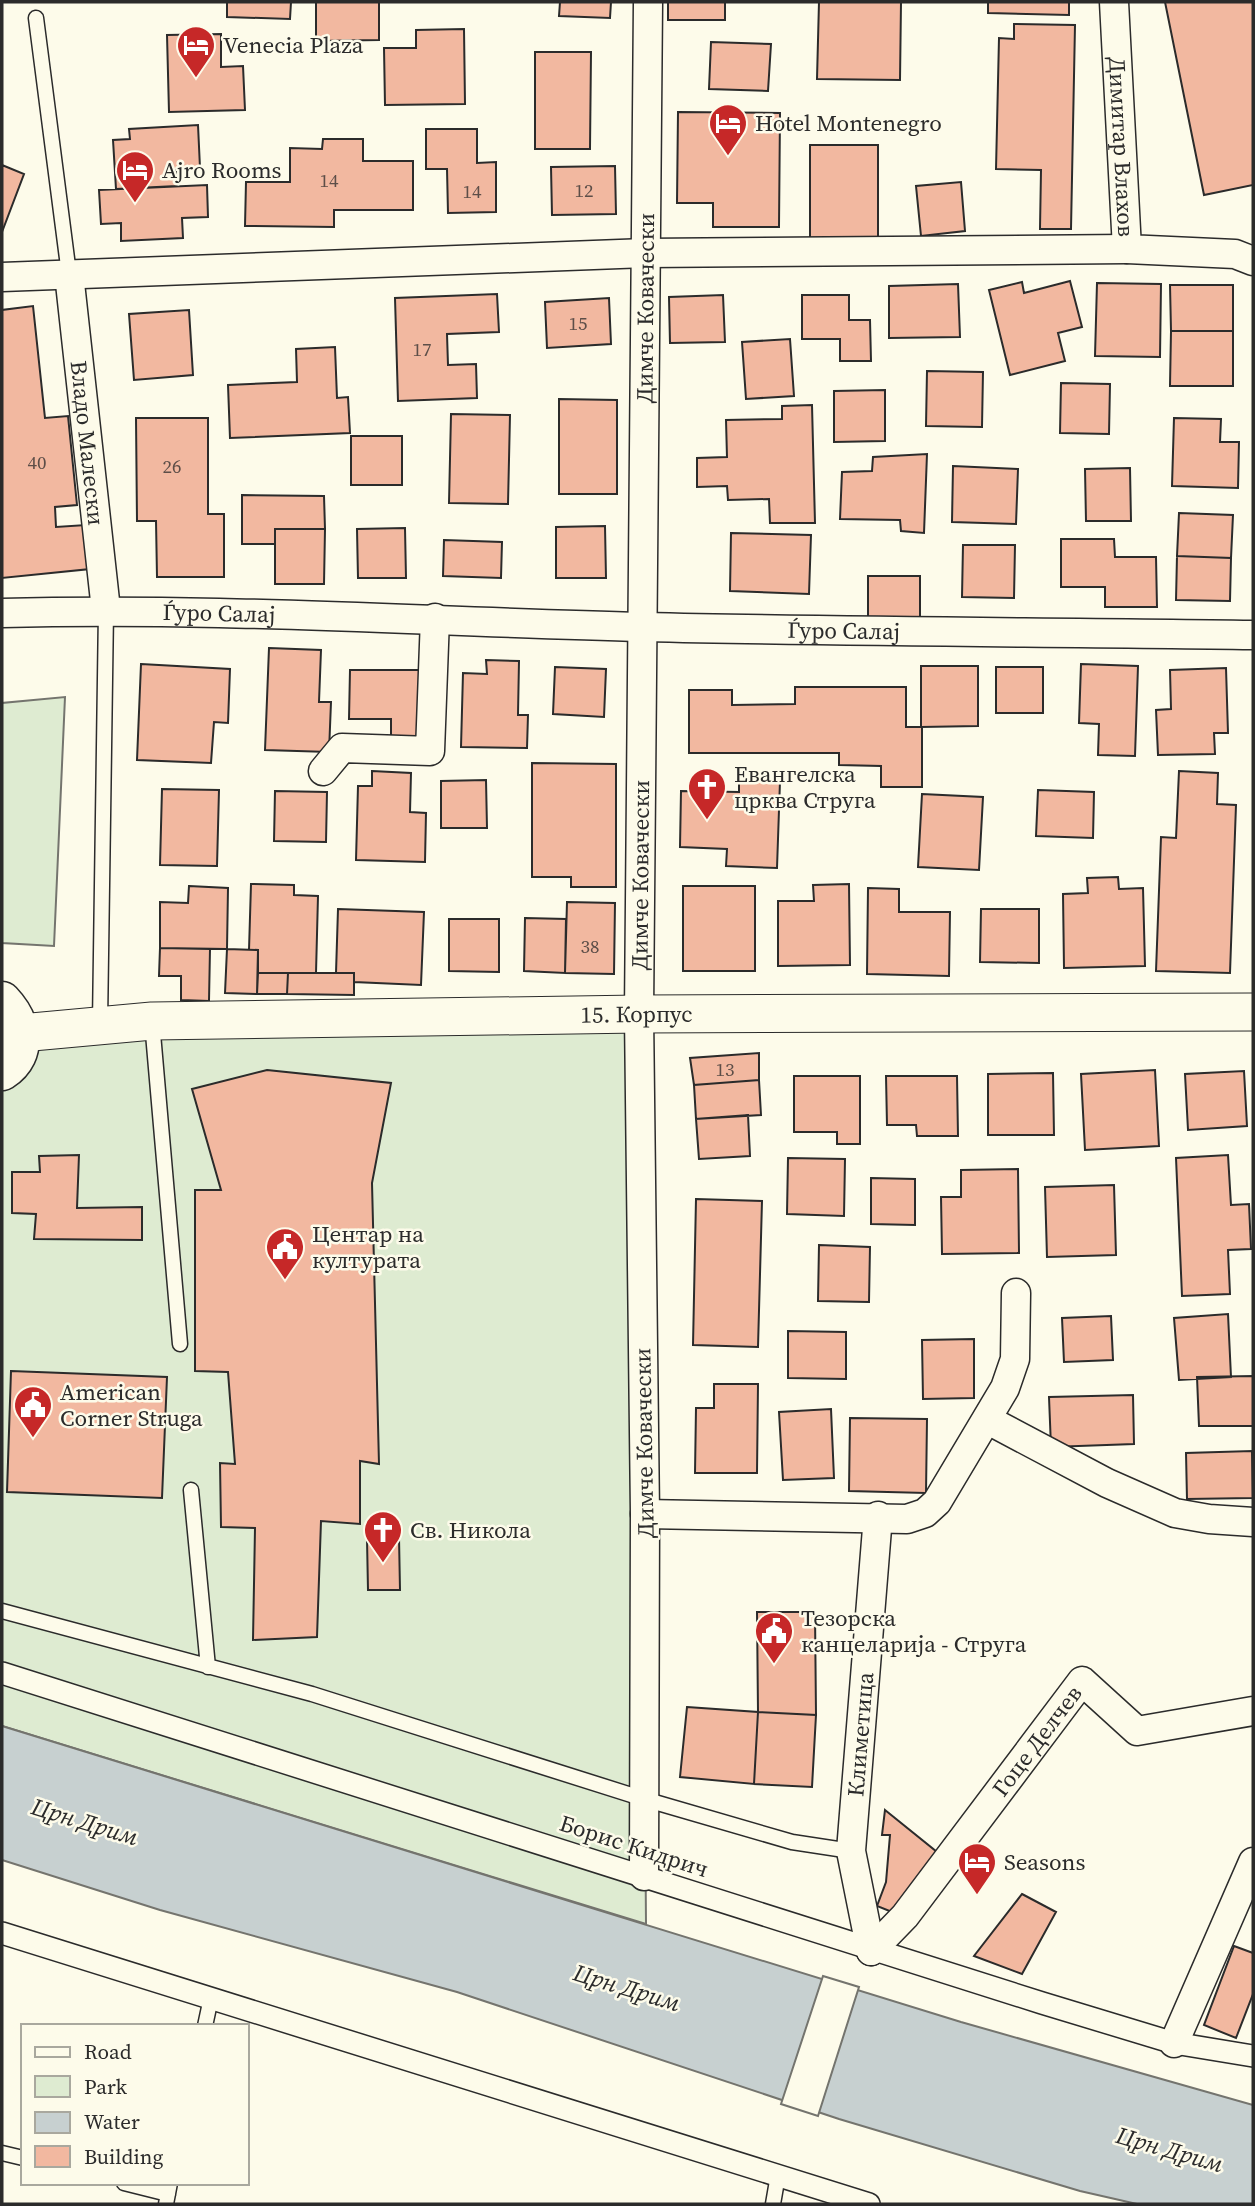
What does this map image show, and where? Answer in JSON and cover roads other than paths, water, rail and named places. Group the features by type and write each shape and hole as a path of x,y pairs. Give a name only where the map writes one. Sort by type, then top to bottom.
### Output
{"main road":[{"path":"2,1071 18,1052 11,1017"}],"street":[{"name":"Димче Ковачески","path":"644,1876 645,1514 639,1014 648,2"},
{"name":"Димитар Влахов","path":"1114,2 1126,249 1235,254 1253,261"},
{"path":"2,277 646,253 1126,249"},
{"name":"Владо Малески","path":"69,274 106,610"},
{"name":"Ѓуро Салај","path":"2,613 106,610 435,618 641,627 1253,635"},
{"path":"323,771 342,748 430,751 435,618"},
{"name":"15. Корпус","path":"11,1017 100,1023 639,1014 1253,1012"},
{"path":"645,1514 878,1516 907,1519 925,1513 937,1502 1005,1388 1015,1359 1016,1293"},
{"path":"988,1420 1107,1482 1175,1513 1253,1522"},
{"name":"Климетица","path":"871,1951 850,1851 878,1516"},
{"name":"Борис Кидрич","path":"2,1673 644,1876 871,1951 1174,2043 1253,2056"},
{"name":"Гоце Делчев","path":"871,1951 905,1916 1082,1682 1137,1731 1253,1711"},
{"path":"1174,2043 1253,1862"},
{"path":"2,1933 654,2139 869,2204"}],"lane":[{"path":"36,18 69,274"},
{"path":"100,1023 106,610"},
{"path":"152,1021 180,1344"},
{"path":"191,1490 208,1667"},
{"path":"2,1611 312,1695 644,1800 792,1842 850,1851"},
{"path":"205,2024 211,1998"},
{"path":"2,2153 21,2158"},
{"path":"773,2204 778,2175"},
{"path":"132,2185 168,2194"}],"water":[{"name":"Црн Дрим","path":"2,1726 961,2022 1253,2105 1253,2204 1137,2204 1080,2191 839,2119 457,1992 160,1910 2,1860"}],"place":[{"name":"Venecia Plaza","path":"196,79"},
{"name":"Hotel Montenegro","path":"728,157"},
{"name":"Ajro Rooms","path":"135,204"},
{"name":"Евангелска црква Струга","path":"707,821"},
{"name":"Центар на културата","path":"285,1281"},
{"name":"American Corner Struga","path":"33,1439"},
{"name":"Св. Никола","path":"383,1564"},
{"name":"Тезорска канцеларија - Струга","path":"774,1665"},
{"name":"Seasons","path":"977,1896"}]}
